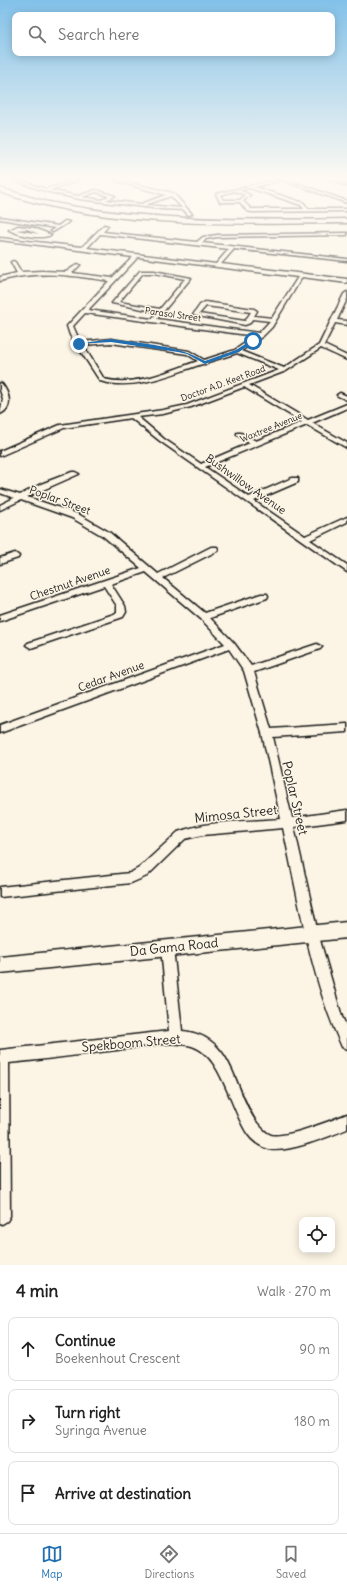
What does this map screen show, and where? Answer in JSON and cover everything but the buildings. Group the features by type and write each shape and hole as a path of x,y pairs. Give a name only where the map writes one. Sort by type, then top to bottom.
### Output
{"street":[{"path":"0,239 347,281"},
{"path":"37,244 44,239"},
{"path":"82,250 94,239"},
{"path":"160,239 347,260"},
{"path":"199,243 204,239"},
{"path":"218,265 233,247"},
{"path":"136,256 71,323 70,328 101,379 112,383 143,381 237,351 262,335 274,319 301,275"},
{"path":"13,262 19,273"},
{"path":"67,274 78,265"},
{"path":"153,321 187,280 187,277 154,272 142,272 115,302 119,305 161,311"},
{"path":"0,279 19,273 67,274 112,280"},
{"name":"Doctor A.D. Keet Road","path":"0,454 62,426 189,406 246,386 284,370 321,346 346,297"},
{"path":"207,304 252,310 254,311 251,316 248,322 244,323 200,317 196,314 202,306 207,304"},
{"name":"Parasol Street","path":"83,311 262,335"},
{"path":"251,316 274,319"},
{"path":"335,321 347,323"},
{"path":"79,344 111,341 178,350 189,353 205,362"},
{"path":"321,346 347,358"},
{"path":"237,351 284,370"},
{"path":"0,385 6,399 6,405 0,412"},
{"path":"246,386 347,446"},
{"path":"340,395 347,398"},
{"name":"Waxtree Avenue","path":"201,466 347,406"},
{"name":"Bushwillow Avenue","path":"132,416 162,440 347,568"},
{"path":"239,434 255,443"},
{"path":"0,443 9,450"},
{"name":"Poplar Street","path":"18,498 75,474"},
{"path":"249,500 295,480"},
{"name":"Poplar Street","path":"0,491 75,516 91,524 126,549 204,617 231,645 249,670 267,733 312,933 336,1018 347,1042"},
{"path":"0,508 18,498"},
{"path":"305,539 347,519"},
{"path":"158,578 214,549"},
{"path":"0,561 15,556"},
{"name":"Chestnut Avenue","path":"0,618 146,568"},
{"path":"31,645 120,615 122,612 121,606 106,582"},
{"path":"204,617 264,596"},
{"name":"Cedar Avenue","path":"0,728 231,645"},
{"path":"249,670 318,647"},
{"path":"267,733 347,728"},
{"name":"Mimosa Street","path":"0,892 131,878 143,872 182,835 202,830 288,823 347,816"},
{"name":"Da Gama Road","path":"0,965 347,930"},
{"path":"167,948 176,1038"},
{"name":"Spekboom Street","path":"1,1057 176,1038 196,1040 210,1048 219,1059 249,1122 260,1138 270,1142 289,1141 323,1131 347,1121"},
{"path":"1,1057 2,1216"}],"route":[{"path":"79,344 111,341 178,350 189,353 205,362 237,351 253,341"}]}
